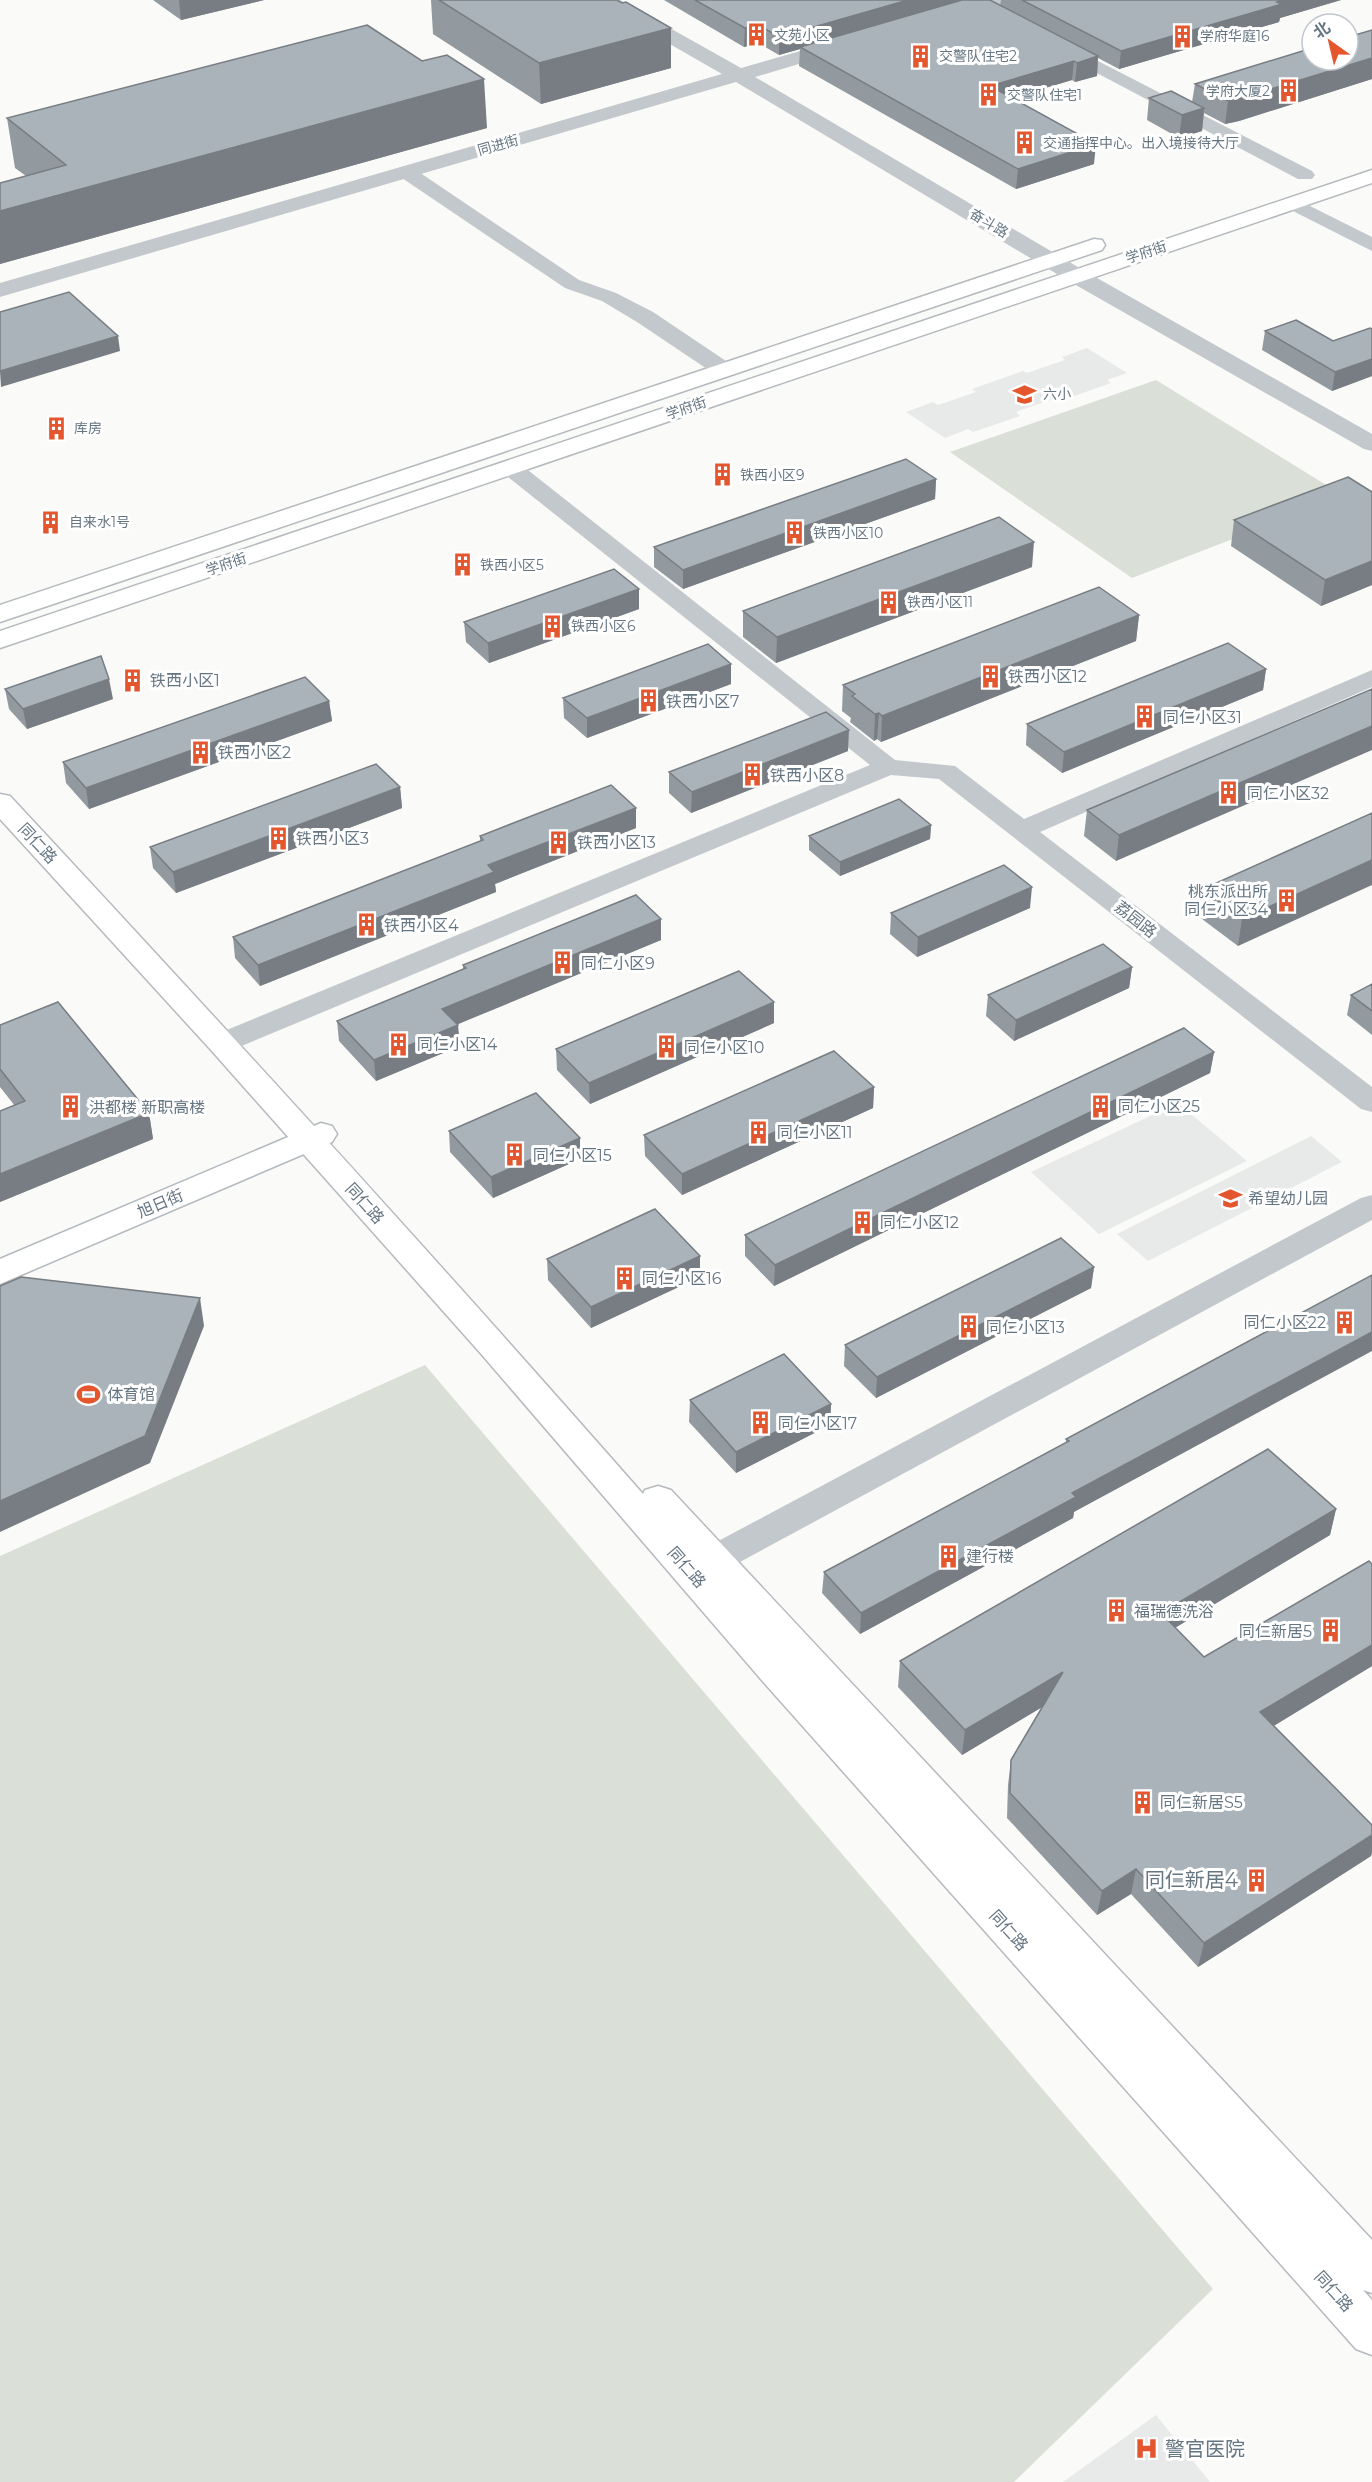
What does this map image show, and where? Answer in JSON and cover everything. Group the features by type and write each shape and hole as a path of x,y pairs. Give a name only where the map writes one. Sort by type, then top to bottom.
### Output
{"main road":[{"path":"1272,186 1327,167"},
{"name":"学府街","path":"0,640 1372,176"},
{"name":"学府街","path":"0,614 1116,237"},
{"name":"同仁路","path":"0,777 495,1347 1372,2272"},
{"name":"同仁路","path":"0,802 229,1040"},
{"name":"旭日街","path":"0,1272 314,1136"},
{"name":"同仁路","path":"702,1566 772,1666 1372,2333"}],"street":[{"name":"奋斗路","path":"607,0 1075,275 1372,444"},
{"path":"925,21 993,7"},
{"path":"1043,38 1305,175"},
{"name":"同进街","path":"0,290 859,40"},
{"path":"406,172 572,284 609,297 645,317 724,370"},
{"path":"1292,203 1372,245"},
{"path":"229,1040 888,767 511,468"},
{"path":"1021,830 1372,678"},
{"name":"荔园路","path":"888,767 946,772 1372,1102"},
{"path":"702,1566 1372,1206"}],"shaded area":[{"name":"六小","path":"1087,348 1127,373 1107,380 1111,383 1063,400 1058,397 1016,412 1020,416 973,432 968,429 945,438 906,412 933,402 938,405 976,392 972,389 1023,371 1027,373 1065,360 1062,357"},
{"path":"1156,380 1344,496 1132,578 950,452"},
{"path":"1178,1103 1247,1161 1099,1234 1031,1172"},
{"name":"希望幼儿园","path":"1311,1136 1342,1162 1148,1261 1117,1234"},
{"path":"425,1365 1213,2289 1014,2482 0,2482 0,1556"},
{"name":"警官医院","path":"1156,2415 1210,2482 1063,2482"}],"building":[{"path":"439,0 617,0 622,3 626,2 671,28 539,63"},
{"path":"695,0 908,0 779,37 759,25 745,28"},
{"path":"962,0 990,0 1098,56 990,86 1096,144 1018,169 800,47"},
{"path":"1022,0 1283,0 1277,2 1282,4 1121,51"},
{"path":"367,25 422,61 447,55 484,79 0,211 0,183 66,165 7,118"},
{"path":"1372,30 1372,58 1360,62 1360,34"},
{"path":"1300,52 1300,72 1326,72 1228,101 1195,84"},
{"path":"1171,91 1204,108 1182,115 1149,98"},
{"path":"69,292 118,336 0,371 0,312"},
{"path":"1296,320 1333,341 1372,329 1372,359 1335,372 1265,331"},
{"path":"906,459 936,479 683,570 654,547"},
{"path":"1348,477 1372,492 1372,561 1325,580 1234,520"},
{"path":"999,517 1034,542 777,637 743,611"},
{"path":"614,569 639,589 488,643 464,622"},
{"path":"1099,587 1139,615 882,716 879,713 875,714 852,696 855,694 843,685"},
{"path":"1228,643 1266,669 1064,752 1027,724"},
{"path":"708,644 731,664 587,718 563,698"},
{"path":"101,656 109,679 23,709 5,689"},
{"path":"305,677 329,701 86,788 63,762"},
{"path":"1372,689 1372,726 1119,835 1087,810"},
{"path":"826,712 849,730 692,792 669,772"},
{"path":"376,764 400,787 173,872 150,847"},
{"path":"611,785 636,808 488,865 494,872 258,965 233,937 483,840 480,836"},
{"path":"899,799 931,825 840,862 809,836"},
{"path":"1372,813 1372,860 1242,919 1203,889"},
{"path":"1004,865 1032,887 918,937 891,913"},
{"path":"636,895 661,919 442,1009 458,1025 374,1060 337,1021 466,968 463,965"},
{"path":"1103,944 1132,967 1016,1020 988,995"},
{"path":"739,971 774,1002 589,1083 556,1049"},
{"path":"1372,984 1372,1011 1351,995"},
{"name":"洪都楼 新职高楼","path":"58,1002 149,1113 0,1174 0,1111 25,1101 0,1069 0,1025"},
{"path":"1184,1028 1214,1052 775,1265 745,1235"},
{"path":"834,1051 874,1087 682,1174 644,1135"},
{"path":"536,1093 580,1138 491,1177 449,1131"},
{"name":"同仁小区16","path":"655,1209 700,1256 591,1307 547,1259"},
{"path":"1061,1238 1094,1267 877,1377 845,1345"},
{"path":"1372,1275 1372,1332 1072,1493 1076,1497 861,1613 824,1572 1069,1441 1066,1439"},
{"name":"体育馆","path":"21,1277 200,1298 145,1436 0,1501 0,1286"},
{"name":"同仁小区17","path":"784,1354 831,1404 736,1452 690,1400"},
{"path":"1268,1449 1336,1509 1161,1613 1204,1657 1369,1561 1372,1564 1372,1645 1260,1712 1372,1825 1372,1835 1204,1943 1136,1869 1102,1891 1010,1793 1011,1760 1063,1672 965,1730 900,1661"}],"place":[{"name":"文苑小区","path":"756,35"},
{"name":"学府华庭16","path":"1182,36"},
{"name":"交警队住宅2","path":"921,56"},
{"name":"学府大厦2","path":"1288,91"},
{"name":"交警队住宅1","path":"989,95"},
{"name":"交通指挥中心。出入境接待大厅","path":"1025,143"},
{"name":"六小","path":"1025,394"},
{"name":"库房","path":"56,428"},
{"name":"铁西小区9","path":"722,475"},
{"name":"自来水1号","path":"51,522"},
{"name":"铁西小区10","path":"795,533"},
{"name":"铁西小区5","path":"462,565"},
{"name":"铁西小区11","path":"889,602"},
{"name":"铁西小区6","path":"553,626"},
{"name":"铁西小区12","path":"990,676"},
{"name":"铁西小区1","path":"132,680"},
{"name":"铁西小区7","path":"648,701"},
{"name":"同仁小区31","path":"1145,717"},
{"name":"铁西小区2","path":"200,752"},
{"name":"铁西小区8","path":"752,775"},
{"name":"同仁小区32","path":"1229,793"},
{"name":"铁西小区3","path":"278,838"},
{"name":"铁西小区13","path":"559,842"},
{"name":"桃东派出所 同仁小区34","path":"1286,900"},
{"name":"铁西小区4","path":"366,925"},
{"name":"同仁小区9","path":"563,963"},
{"name":"同仁小区14","path":"399,1044"},
{"name":"同仁小区10","path":"666,1047"},
{"name":"同仁小区25","path":"1100,1106"},
{"name":"洪都楼 新职高楼","path":"71,1107"},
{"name":"同仁小区11","path":"759,1132"},
{"name":"同仁小区15","path":"515,1155"},
{"name":"希望幼儿园","path":"1230,1198"},
{"name":"同仁小区12","path":"862,1222"},
{"name":"同仁小区16","path":"624,1278"},
{"name":"同仁小区22","path":"1344,1322"},
{"name":"同仁小区13","path":"968,1327"},
{"name":"体育馆","path":"89,1394"},
{"name":"同仁小区17","path":"760,1423"},
{"name":"建行楼","path":"948,1556"},
{"name":"福瑞德洗浴","path":"1116,1611"},
{"name":"同仁新居5","path":"1330,1631"},
{"name":"同仁新居S5","path":"1142,1802"},
{"name":"同仁新居4","path":"1256,1880"},
{"name":"警官医院","path":"1147,2449"}]}
